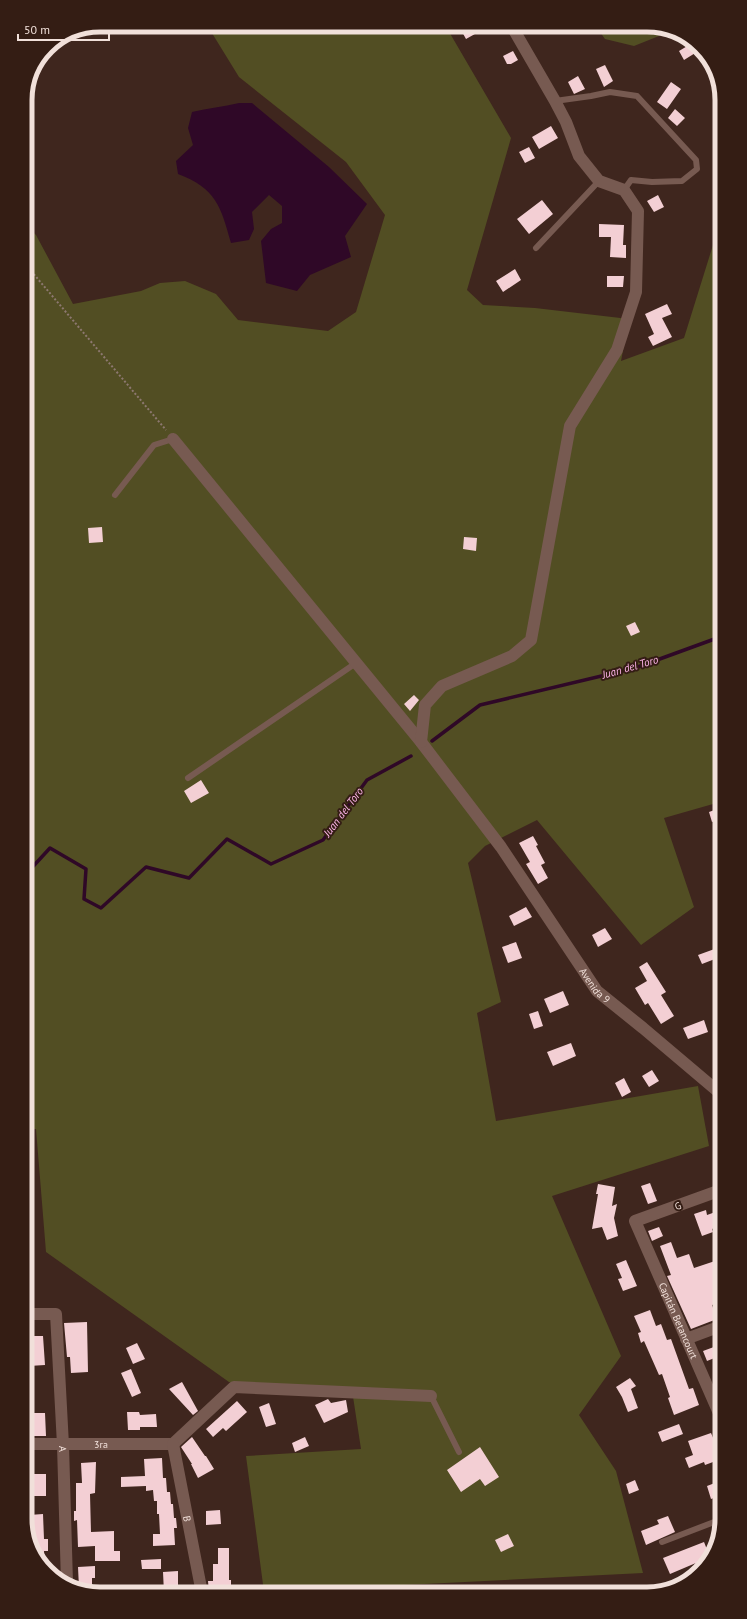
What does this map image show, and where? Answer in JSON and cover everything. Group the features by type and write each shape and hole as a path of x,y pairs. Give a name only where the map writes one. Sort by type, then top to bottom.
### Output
{"street":[{"path":"421,742 425,705 442,686 512,656 531,640 570,426 617,350 636,292 638,210 624,190 599,181 579,156 566,122 515,32"},
{"name":"Avenida 9","path":"173,439 421,742 501,847 597,991 715,1089"},
{"name":"G","path":"636,1221 715,1192"},
{"name":"Capitán Betancourt","path":"636,1221 715,1404"},
{"name":"A","path":"32,1314 56,1314 63,1444 67,1578"},
{"path":"686,1339 715,1329"},
{"path":"173,1444 234,1388 431,1396"},
{"name":"3ra","path":"32,1444 173,1444"},
{"name":"B","path":"173,1444 201,1587"}],"lane":[{"path":"555,101 610,92 637,96 696,160 697,169 682,181 652,182 631,180 624,190"},
{"path":"536,248 599,181"},
{"path":"115,495 154,446 173,439"},
{"path":"188,778 356,663"},
{"path":"431,1396 459,1452"},
{"path":"662,1542 715,1522"}],"path":[{"path":"32,272 173,439"}],"shaded area":[{"path":"211,32 449,32 511,138 467,290 483,305 535,308 629,319 621,361 684,338 715,239 715,803 664,818 694,907 641,945 537,820 485,846 468,863 501,1002 477,1013 496,1121 698,1086 709,1146 552,1196 621,1356 579,1415 616,1471 643,1573 364,1587 263,1587 246,1456 361,1449 352,1390 229,1382 46,1252 36,1129 32,1129 32,231 36,235 73,304 141,291 160,283 185,281 216,294 238,320 328,331 356,312 385,215 346,162 239,77"},
{"path":"600,32 651,32 664,34 634,46 605,39"},
{"path":"239,103 252,103 329,167 367,204 345,236 351,257 310,275 297,291 266,283 261,241 271,229 282,223 282,206 269,195 252,212 254,229 249,240 231,243 220,209 209,192 191,180 178,174 176,161 193,145 188,128 192,112"}],"building":[{"path":"462,32 478,32 466,39"},
{"path":"688,46 696,53 684,60 679,51"},
{"path":"513,51 518,60 511,64 507,64 503,56"},
{"path":"605,65 613,81 604,87 596,69"},
{"path":"578,76 585,89 574,94 568,82"},
{"path":"671,82 681,89 667,109 657,102"},
{"path":"675,109 685,118 677,126 668,118"},
{"path":"551,126 558,138 539,149 532,137"},
{"path":"529,147 535,158 525,163 519,152"},
{"path":"658,195 664,207 654,212 647,201"},
{"path":"542,200 553,214 529,234 517,219"},
{"path":"599,224 624,225 623,245 626,245 626,258 610,257 611,237 599,237"},
{"path":"515,269 521,280 503,292 496,281"},
{"path":"607,276 624,276 623,287 607,287"},
{"path":"667,304 672,314 662,318 672,337 653,346 648,337 654,334 645,314"},
{"path":"102,527 103,542 89,543 88,528"},
{"path":"464,537 477,538 476,551 463,549"},
{"path":"635,622 640,632 631,636 626,626"},
{"path":"414,695 419,700 410,711 404,704"},
{"path":"201,780 209,793 191,803 184,791"},
{"path":"715,810 715,821 712,822 709,812"},
{"path":"533,836 538,845 536,846 545,863 541,865 548,878 538,884 526,864 530,862 519,843"},
{"path":"526,907 532,917 514,926 509,916"},
{"path":"605,928 612,939 598,947 592,935"},
{"path":"516,942 522,958 508,963 502,947"},
{"path":"715,949 715,959 702,964 698,955"},
{"path":"647,962 666,992 661,995 674,1016 661,1024 648,1003 645,1005 635,988 647,981 639,967"},
{"path":"563,991 569,1005 550,1013 544,999"},
{"path":"538,1011 543,1026 534,1029 529,1014"},
{"path":"704,1020 708,1032 688,1039 683,1028"},
{"path":"571,1043 576,1056 553,1066 547,1052"},
{"path":"652,1070 659,1081 649,1087 642,1076"},
{"path":"624,1078 631,1092 622,1097 615,1083"},
{"path":"650,1183 657,1201 648,1204 641,1186"},
{"path":"598,1184 615,1187 612,1206 617,1204 614,1218 618,1236 607,1240 602,1227 592,1229 598,1194 596,1194"},
{"path":"706,1210 707,1215 715,1212 715,1228 712,1229 713,1232 702,1236 694,1214"},
{"path":"659,1227 663,1236 652,1241 648,1231"},
{"path":"671,1242 677,1258 689,1254 694,1268 715,1261 715,1304 712,1305 715,1313 715,1320 691,1329 667,1276 671,1275 660,1246"},
{"path":"626,1260 637,1286 623,1291 618,1279 622,1278 616,1264"},
{"path":"650,1310 656,1326 661,1324 667,1340 671,1339 689,1389 693,1388 699,1405 674,1415 668,1398 670,1397 662,1374 659,1375 644,1341 641,1343 638,1333 641,1332 634,1316"},
{"path":"87,1322 88,1372 71,1373 70,1357 67,1357 64,1323"},
{"path":"32,1336 43,1336 45,1365 32,1366"},
{"path":"137,1343 145,1359 133,1364 126,1348"},
{"path":"715,1347 715,1358 707,1361 703,1351"},
{"path":"131,1369 141,1393 132,1397 121,1373"},
{"path":"630,1378 636,1386 631,1389 638,1408 628,1412 616,1387"},
{"path":"182,1382 198,1411 193,1415 169,1389"},
{"path":"328,1399 331,1403 346,1400 348,1412 324,1423 315,1405"},
{"path":"237,1401 247,1412 226,1431 223,1428 213,1437 206,1429"},
{"path":"269,1403 276,1424 266,1427 259,1407"},
{"path":"127,1412 139,1412 140,1415 156,1414 157,1427 140,1427 140,1430 128,1430"},
{"path":"33,1413 45,1413 46,1436 34,1436"},
{"path":"679,1424 683,1434 662,1442 658,1432"},
{"path":"711,1433 715,1442 715,1467 713,1462 705,1465 704,1462 689,1468 685,1458 693,1455 688,1441"},
{"path":"192,1437 214,1469 198,1478 192,1464 181,1447"},
{"path":"305,1437 309,1446 295,1452 292,1443"},
{"path":"480,1447 499,1477 485,1486 480,1479 461,1492 447,1470"},
{"path":"162,1458 163,1478 166,1478 167,1492 170,1492 171,1504 173,1504 174,1518 176,1518 177,1528 174,1528 175,1545 153,1546 153,1534 160,1534 157,1501 154,1501 153,1490 146,1491 146,1486 121,1487 121,1477 145,1476 144,1459"},
{"path":"96,1462 95,1493 90,1494 91,1532 114,1531 114,1551 120,1551 120,1561 95,1561 95,1546 78,1547 77,1520 74,1521 74,1511 76,1511 76,1483 82,1483 81,1463"},
{"path":"32,1474 46,1474 46,1496 33,1496"},
{"path":"635,1480 639,1490 629,1494 626,1484"},
{"path":"715,1483 715,1498 711,1499 707,1486"},
{"path":"220,1510 221,1524 206,1525 206,1511"},
{"path":"43,1514 44,1539 48,1539 48,1551 44,1551 45,1558 39,1549 34,1536 32,1515"},
{"path":"668,1516 675,1532 646,1545 641,1531 659,1524 657,1520"},
{"path":"508,1534 514,1546 501,1552 495,1540"},
{"path":"704,1542 707,1550 699,1562 670,1574 663,1558"},
{"path":"218,1548 229,1548 229,1580 231,1580 231,1587 209,1587 208,1581 213,1581 213,1564 218,1564"},
{"path":"161,1559 161,1569 142,1569 141,1560"},
{"path":"95,1566 95,1578 92,1578 92,1587 79,1583 78,1567"},
{"path":"178,1571 178,1587 164,1587 163,1572"}],"waterway":[{"name":"Juan del Toro","path":"432,741 480,705 635,668 715,639"},
{"name":"Juan del Toro","path":"32,868 50,848 86,869 84,899 101,908 146,867 189,878 227,839 271,864 323,840 367,780 411,756"}]}
